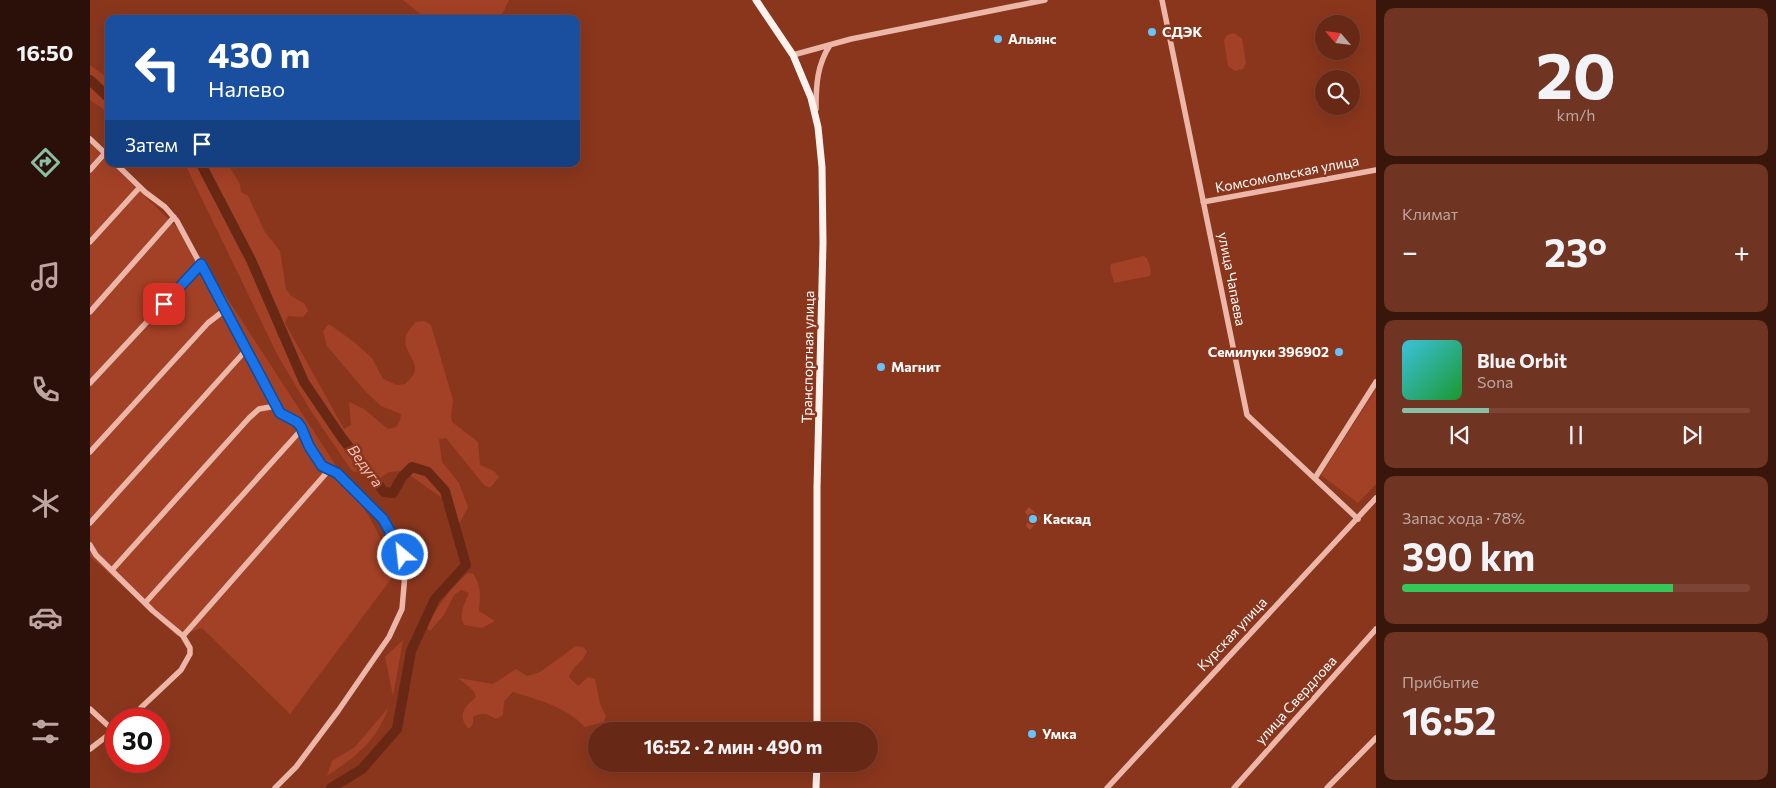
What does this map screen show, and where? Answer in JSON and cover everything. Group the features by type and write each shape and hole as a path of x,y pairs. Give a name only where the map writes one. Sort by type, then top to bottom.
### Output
{"main road":[{"name":"Транспортная улица","path":"756,0 793,55 811,98 816,119 822,167 823,243 817,488 817,722"},
{"path":"816,772 816,788"}],"street":[{"path":"793,55 830,45 1025,2 1045,0"},
{"name":"улица Чапаева","path":"1162,0 1247,415 1358,518"},
{"path":"816,119 818,71 822,57 830,45"},
{"path":"90,139 105,153"},
{"path":"90,170 105,157"},
{"path":"119,167 174,217 226,309 280,413 297,422 322,466 337,473 383,519 403,555 405,574 402,609 389,637 338,711 296,766 275,788"},
{"name":"Комсомольская улица","path":"1203,202 1376,170"},
{"path":"90,242 140,187"},
{"path":"90,312 174,217"},
{"path":"90,383 201,264"},
{"path":"90,452 208,323 226,309"},
{"path":"90,523 247,349"},
{"path":"1315,478 1376,382"},
{"path":"112,570 249,418 259,409 276,406"},
{"path":"145,603 302,429"},
{"path":"183,636 329,470"},
{"name":"Курская улица","path":"1107,788 1376,498"},
{"path":"90,545 96,555 145,603 183,636 190,648 190,654 182,670 140,708"},
{"path":"90,560 96,555"},
{"name":"улица Свердлова","path":"1234,788 1376,629"},
{"path":"90,708 105,721"},
{"path":"90,749 105,738"},
{"path":"1327,788 1376,738"}],"shaded area":[{"path":"403,0 509,0 502,15 422,15"},
{"path":"1234,33 1242,39 1246,63 1243,69 1235,71 1228,66 1224,40 1227,35"},
{"path":"90,65 105,76 105,110 90,100"},
{"path":"90,142 105,157 105,167 115,167 188,238 370,518 397,571 290,714 202,628 177,636 90,556"},
{"path":"186,167 230,167 240,184 241,192 248,196 265,232 280,251 286,289 291,296 305,304 308,311 303,317 288,316 285,323 344,429 351,425 349,402 364,409 388,429 396,427 400,421 401,414 381,406 365,391 327,346 323,331 329,324 354,342 372,358 383,379 397,385 405,384 413,376 415,368 405,341 408,332 416,322 425,321 431,325 453,400 452,422 478,442 480,465 494,471 499,477 490,488 484,485 446,438 439,439 442,462 459,483 468,507 458,526 457,518 442,498 404,471 389,472 380,478 352,471 311,411 278,356"},
{"path":"1144,256 1150,265 1150,276 1114,283 1110,268 1111,264"},
{"path":"1376,389 1376,484 1358,503 1321,475"},
{"path":"468,573 473,574 478,583 480,592 479,611 495,621 482,628 464,625 462,613 469,593 461,590 454,595 444,615 430,631 427,628 439,606 450,591"},
{"path":"403,640 393,696 385,657"},
{"path":"576,646 583,647 587,651 569,677 578,686 588,677 595,679 600,704 606,716 604,722 588,722 588,726 585,727 561,709 513,692 504,701 503,715 496,719 480,714 473,717 473,724 469,729 465,724 463,720 464,712 468,704 476,697 474,691 458,678 493,684 516,669 527,676 540,672"},
{"path":"388,708 378,730 364,747 327,776 332,761 355,747"}],"building":[{"name":"Каскад","path":"1029,507 1041,518 1030,530 1026,526 1028,516 1025,512"}],"waterway":[{"name":"Ведуга","path":"90,80 105,94"},
{"name":"Ведуга","path":"203,167 251,260 304,382 342,438 384,492 393,493 402,477 412,467 428,472 445,491 466,565 435,599 411,651 397,729 362,769 331,788"}],"place":[{"name":"СДЭК","path":"1152,32"},
{"name":"Альянс","path":"998,39"},
{"name":"Семилуки 396902","path":"1339,352"},
{"name":"Магнит","path":"881,367"},
{"name":"Каскад","path":"1033,519"},
{"name":"Умка","path":"1032,734"}],"route":[{"path":"164,304 201,264 280,413 297,422 301,427 309,446 322,466 337,473 363,502 383,519 403,555"}]}
